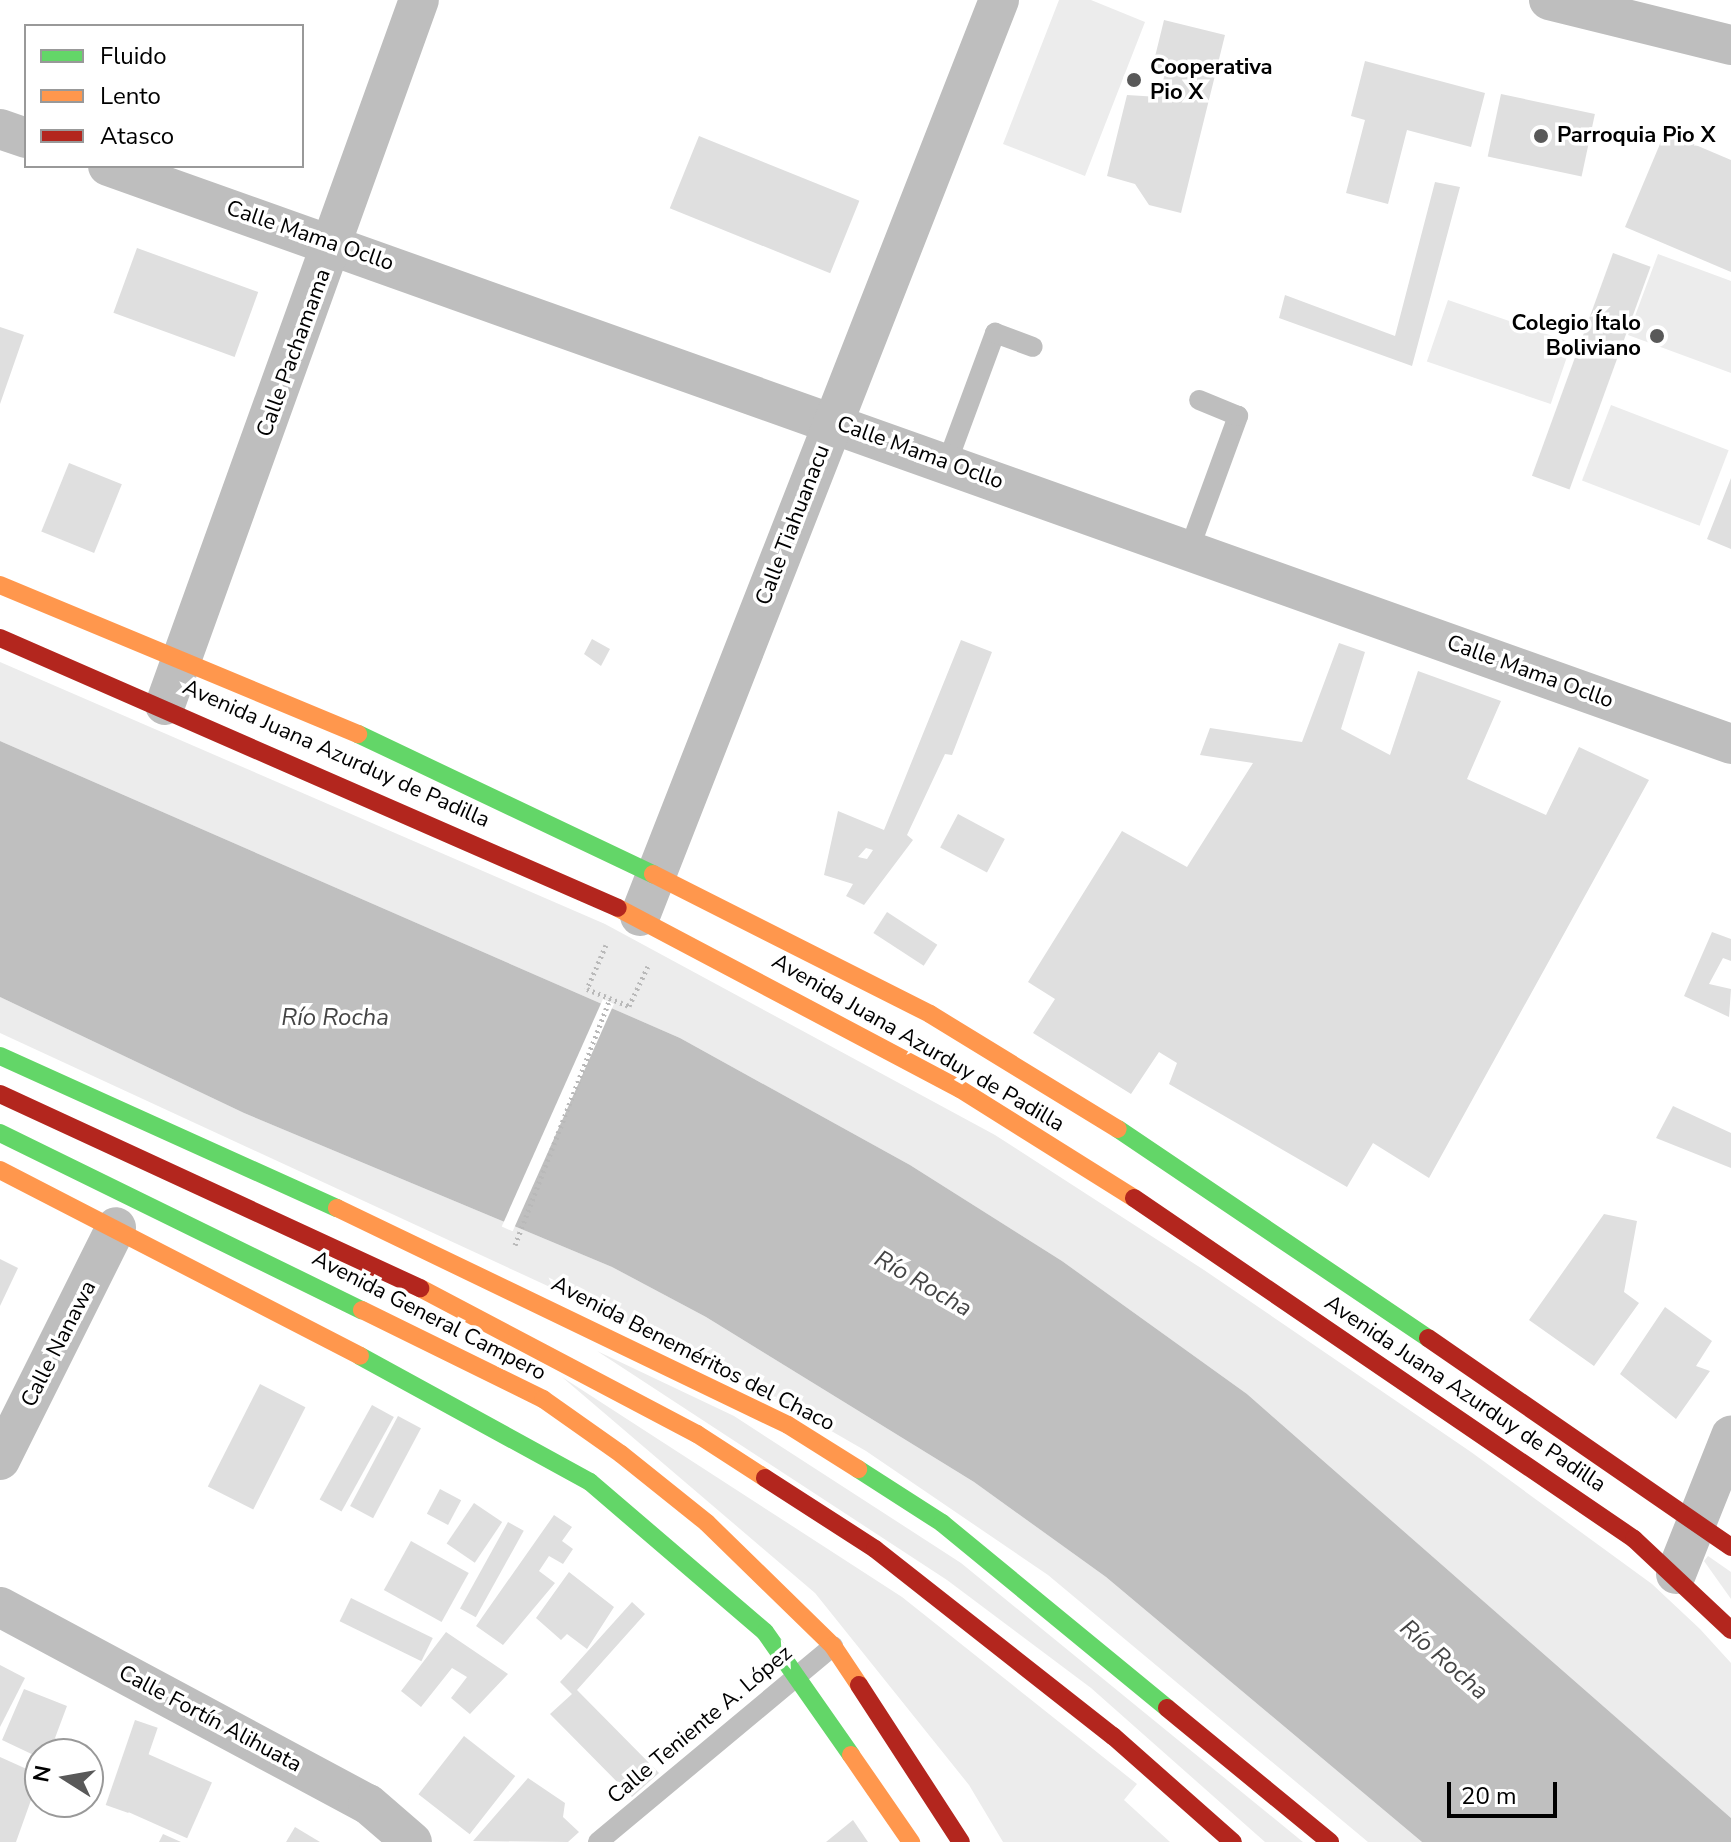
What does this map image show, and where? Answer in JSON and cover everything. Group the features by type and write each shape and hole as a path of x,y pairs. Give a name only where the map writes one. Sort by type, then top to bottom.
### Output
{"main road":[{"name":"Avenida Juana Azurduy de Padilla","path":"0,585 182,660 659,870 930,1014 1192,1174 1698,1521 1731,1547"},
{"name":"Avenida Juana Azurduy de Padilla","path":"0,638 165,705 648,934 960,1089 1156,1211 1676,1574 1731,1630"},
{"name":"Avenida Beneméritos del Chaco","path":"0,1056 497,1280 788,1425 942,1523 1330,1842"},
{"path":"0,1094 482,1316 683,1426 875,1549 1113,1736 1233,1842"},
{"name":"Avenida General Campero","path":"0,1133 543,1399 707,1523 833,1646 961,1842"},
{"path":"0,1170 116,1227 530,1443 679,1553 765,1632 911,1842"}],"street":[{"name":"Calle Pachamama","path":"165,705 419,0"},
{"name":"Calle Tiahuanacu","path":"648,934 659,870 999,0"},
{"path":"1549,0 1731,45"},
{"path":"0,129 24,137"},
{"name":"Calle Mama Ocllo","path":"114,168 1731,744"},
{"name":"Calle Nanawa","path":"0,1460 116,1227"},
{"path":"1676,1574 1731,1436"},
{"name":"Calle Fortín Alihuata","path":"0,1607 368,1804 412,1842"}],"lane":[{"path":"947,463 995,333 1033,347"},
{"path":"1189,550 1238,416 1199,400"},
{"name":"Calle Teniente A. López","path":"598,1842 833,1646"}],"path":[{"path":"608,940 587,989 629,1006 648,934"},
{"path":"515,1246 610,999"}],"shaded area":[{"path":"1059,0 1091,0 1145,22 1085,176 1003,144"},
{"path":"1658,254 1731,281 1731,373 1628,335"},
{"path":"1448,300 1572,343 1551,404 1427,361"},
{"path":"1611,405 1729,450 1700,526 1582,481"},
{"path":"0,662 605,924 995,1135 1204,1270 1471,1452 1652,1584 1700,1629 1731,1663 1731,1818 1247,1394 1062,1261 910,1165 680,1038 0,741"},
{"path":"0,997 244,1113 612,1267 706,1317 974,1482 1106,1577 1422,1842 1368,1842 1048,1575 866,1451 708,1360 0,1033"},
{"path":"597,1351 734,1416 961,1563 1303,1842 1265,1842 1091,1688 947,1580"},
{"path":"562,1377 902,1597 1137,1784 1124,1800 1170,1842 1003,1842 969,1785 815,1593"},
{"path":"1708,1556 1731,1572 1731,1599 1704,1561"}],"water":[{"name":"Río Rocha","path":"0,741 680,1038 910,1165 1062,1261 1247,1394 1731,1818 1731,1842 1422,1842 1106,1577 974,1482 706,1317 612,1267 244,1113 0,997"}],"pier":[{"path":"603,999 614,1004 513,1231 502,1226"}],"building":[{"path":"1164,20 1225,35 1181,213 1149,205 1135,184 1107,176 1127,95 1159,97 1165,73 1152,69"},
{"path":"1365,61 1485,93 1471,147 1407,130 1388,204 1346,193 1365,120 1351,116"},
{"name":"Parroquia Pio X","path":"1501,94 1595,114 1582,177 1488,157"},
{"path":"1665,132 1731,160 1731,272 1625,227"},
{"path":"699,136 859,201 830,273 670,208"},
{"path":"1435,182 1460,187 1412,366 1279,318 1285,295 1395,336"},
{"path":"137,248 258,292 235,357 113,313"},
{"path":"1613,253 1651,267 1570,489 1532,476"},
{"path":"0,327 24,335 0,404"},
{"path":"69,463 122,484 94,553 41,532"},
{"path":"1731,478 1731,549 1707,539"},
{"path":"592,639 610,649 601,666 584,654"},
{"path":"961,640 992,652 952,755 945,754 907,835 913,840 864,905 846,896 853,884 824,875 838,811 884,830","holes":["866,848 873,850 867,859 858,857"]},
{"path":"1339,643 1365,652 1341,729 1390,755 1418,671 1501,701 1467,779 1546,815 1579,747 1649,780 1429,1178 1373,1143 1347,1187 1169,1084 1177,1063 1159,1052 1131,1094 1033,1033 1055,999 1028,982 1122,831 1187,867 1253,763 1200,755 1210,728 1302,742"},
{"path":"958,814 1005,839 987,872 940,848"},
{"path":"887,912 937,945 924,966 873,933"},
{"path":"1712,932 1731,939 1731,961 1723,958 1709,984 1731,989 1729,1017 1684,996"},
{"path":"1673,1106 1731,1133 1731,1168 1656,1138"},
{"path":"1604,1214 1637,1221 1624,1292 1639,1303 1594,1366 1529,1320"},
{"path":"0,1259 18,1268 0,1306"},
{"path":"1665,1307 1712,1341 1696,1366 1710,1371 1676,1419 1620,1374"},
{"path":"260,1384 305,1407 253,1510 208,1486"},
{"path":"372,1405 394,1417 342,1512 320,1499"},
{"path":"398,1416 421,1428 373,1518 350,1506"},
{"path":"440,1489 461,1500 448,1525 427,1514"},
{"path":"474,1503 502,1522 475,1563 447,1544"},
{"path":"554,1515 572,1527 562,1541 573,1549 563,1564 549,1556 539,1571 555,1583 503,1645 476,1626"},
{"path":"508,1522 524,1531 476,1617 460,1609"},
{"path":"411,1541 469,1573 442,1622 384,1590"},
{"path":"569,1572 614,1607 587,1649 567,1634 561,1640 536,1618"},
{"path":"351,1598 433,1638 421,1661 340,1621"},
{"path":"632,1602 645,1614 577,1690 659,1773 632,1797 550,1714 572,1694 560,1682"},
{"path":"446,1632 508,1674 470,1714 451,1698 467,1677 452,1668 421,1707 401,1691"},
{"path":"0,1665 25,1678 0,1727"},
{"path":"24,1689 67,1706 55,1738 24,1738 24,1750 2,1740"},
{"path":"135,1720 158,1728 128,1813 106,1805"},
{"path":"464,1736 515,1776 470,1834 418,1794"},
{"path":"148,1754 212,1782 187,1838 123,1810"},
{"path":"0,1757 24,1768 25,1818 16,1842 0,1842"},
{"path":"528,1778 565,1803 563,1817 579,1832 568,1842 473,1841"},
{"path":"853,1820 868,1842 826,1842"},
{"path":"295,1827 320,1842 286,1842"},
{"path":"163,1834 181,1842 159,1842"}],"traffic: fast":[{"path":"358,734 653,874"},
{"path":"0,1056 337,1208"},
{"path":"1118,1129 1428,1338"},
{"path":"0,1133 362,1310"},
{"path":"360,1356 590,1482 765,1632 851,1755"},
{"path":"858,1469 942,1523 1167,1708"}],"traffic: slow":[{"path":"0,585 358,734"},
{"path":"653,874 930,1014 1118,1129"},
{"path":"618,908 960,1089 1134,1198"},
{"path":"0,1170 360,1356"},
{"path":"337,1208 788,1425 858,1469"},
{"path":"420,1288 697,1434 765,1478"},
{"path":"362,1310 543,1399 621,1454 707,1523 833,1646 859,1685"},
{"path":"851,1755 911,1842"}],"traffic: jam":[{"path":"0,638 618,908"},
{"path":"0,1094 420,1288"},
{"path":"1134,1198 1634,1539 1731,1630"},
{"path":"1428,1338 1731,1547"},
{"path":"765,1478 875,1549 1113,1736 1233,1842"},
{"path":"859,1685 961,1842"},
{"path":"1167,1708 1330,1842"}],"place":[{"name":"Cooperativa Pio X","path":"1134,80"},
{"name":"Parroquia Pio X","path":"1541,136"},
{"name":"Colegio Ítalo Boliviano","path":"1657,336"}]}
